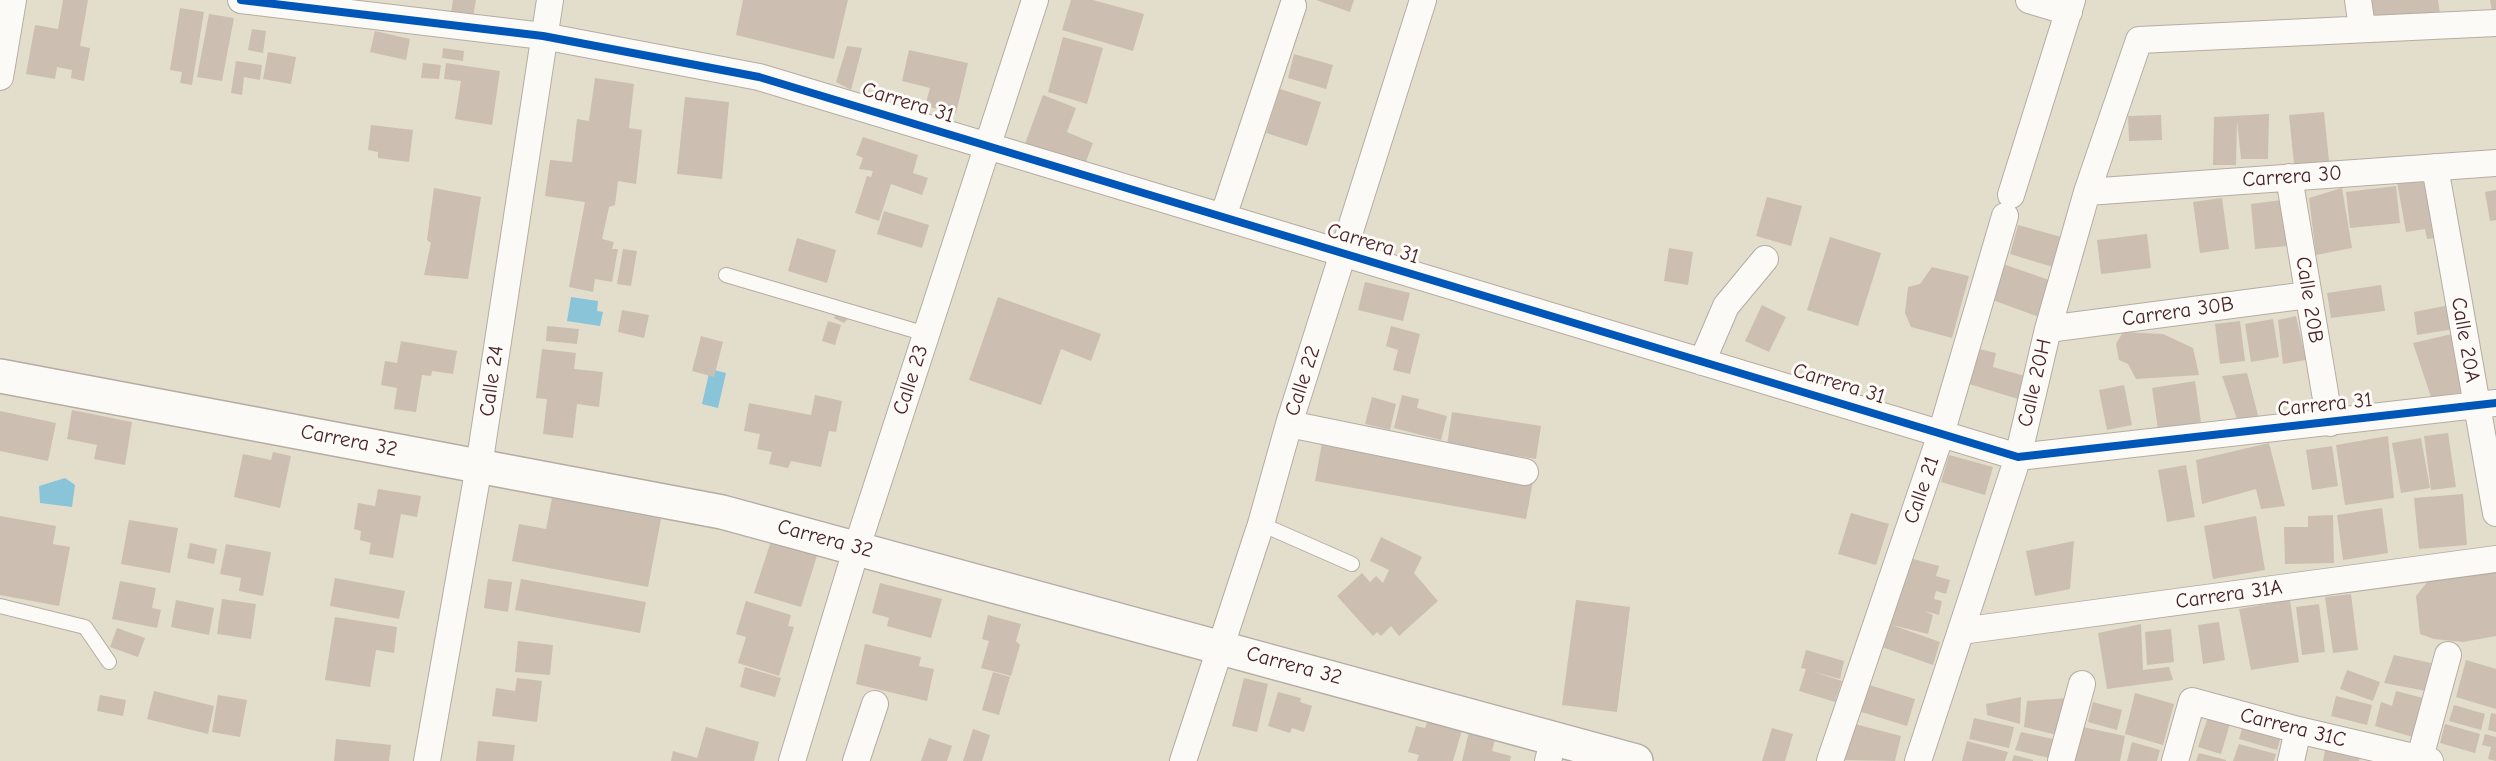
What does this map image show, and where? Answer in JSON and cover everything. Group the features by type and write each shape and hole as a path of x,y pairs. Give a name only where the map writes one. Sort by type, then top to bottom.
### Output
{"street":[{"path":"0,77 13,0"},
{"name":"Carrera 31","path":"241,0 282,3 543,36 759,77 2018,458 2487,405"},
{"name":"Calle 24","path":"427,761 479,466 550,0"},
{"name":"Calle 23","path":"792,761 856,547 1035,0"},
{"name":"Calle 22","path":"1183,761 1261,524 1289,424 1423,0"},
{"path":"2029,0 2071,6"},
{"path":"2358,0 2362,27 2496,23"},
{"path":"1223,217 1293,6"},
{"name":"Calle 21","path":"1830,761 1941,434 2008,206 2071,6"},
{"name":"Calle 20H","path":"1918,761 2018,458 2048,329 2087,192 2139,40 2362,27"},
{"name":"Carrera 30","path":"2087,192 2496,163"},
{"name":"Calle 20A","path":"2435,167 2487,405 2496,513"},
{"name":"Calle 20B","path":"2289,177 2330,423"},
{"path":"1702,362 1726,306 1765,259"},
{"name":"Carrera 30B","path":"2048,329 2308,295"},
{"name":"Carrera 32","path":"0,376 722,512 1219,646 1551,750 1636,761"},
{"path":"1289,424 1524,472"},
{"name":"Carrera 31A","path":"1961,631 2496,559"},
{"path":"2423,760 2448,655"},
{"path":"2061,761 2082,684"},
{"name":"Carrera 31C","path":"2175,761 2192,701 2298,730 2423,760"},
{"path":"856,761 875,704"},
{"path":"2291,761 2298,730"}],"lane":[{"path":"726,275 926,334"},
{"path":"1261,524 1352,564"},
{"path":"0,606 85,627 109,662"}],"water":[{"path":"571,297 598,301 597,311 603,312 600,326 567,321"},
{"path":"710,369 726,373 718,408 702,404"},
{"path":"65,478 75,485 72,507 40,503 39,486"}],"building":[{"path":"63,0 88,0 80,46 90,48 84,81 71,78 72,70 57,67 55,79 26,74 35,25 58,29"},
{"path":"453,0 476,0 473,16 451,13"},
{"path":"743,0 848,0 834,59 736,35"},
{"path":"1071,0 1093,0 1144,14 1133,51 1062,30"},
{"path":"1316,0 1354,0 1350,12"},
{"path":"2370,0 2438,0 2440,13 2373,20"},
{"path":"2490,0 2496,0 2496,16 2493,17"},
{"path":"180,8 204,12 192,85 180,83 182,72 170,70"},
{"path":"209,14 234,18 222,81 197,77"},
{"path":"252,29 266,31 263,53 248,50"},
{"path":"375,31 410,39 406,60 370,52"},
{"path":"1063,37 1103,48 1087,104 1048,92"},
{"path":"847,46 862,48 851,90 836,82"},
{"path":"443,48 464,51 463,61 442,58"},
{"path":"909,50 968,63 956,113 925,106 930,88 902,81"},
{"path":"268,52 296,57 291,84 263,79"},
{"path":"1294,54 1333,65 1326,89 1288,78"},
{"path":"236,61 262,65 260,80 244,77 242,95 231,93"},
{"path":"423,63 441,65 439,79 421,78"},
{"path":"446,63 500,71 492,125 455,119 461,81 444,79"},
{"path":"595,78 634,84 629,128 642,130 636,184 618,181 615,205 609,207 602,239 614,242 612,249 618,249 612,282 595,279 593,292 569,287 585,202 545,196 550,160 572,162 577,119 589,121"},
{"path":"1280,89 1321,102 1307,146 1266,133"},
{"path":"1043,95 1076,108 1067,132 1093,143 1082,172 1023,149"},
{"path":"685,97 729,102 722,179 677,174"},
{"path":"2324,112 2329,161 2294,164 2289,115"},
{"path":"2269,114 2268,159 2241,159 2237,120 2236,165 2213,165 2214,117"},
{"path":"2161,115 2162,140 2129,141 2128,116"},
{"path":"371,125 413,130 409,162 378,158 378,152 368,150"},
{"path":"863,137 918,155 913,173 928,178 922,195 891,184 879,221 855,213 867,176 871,177 873,171 859,169 863,158 856,155"},
{"path":"2432,176 2442,237 2427,239 2425,229 2406,232 2397,182"},
{"path":"2396,186 2400,223 2350,228 2346,192"},
{"path":"434,188 481,197 468,279 424,275 431,243 427,240"},
{"path":"2342,188 2352,248 2316,255 2309,198"},
{"path":"2496,190 2496,220 2490,221 2485,192"},
{"path":"1767,197 1802,206 1791,246 1756,236"},
{"path":"2222,198 2229,249 2200,253 2193,202"},
{"path":"2282,200 2288,246 2255,249 2251,204"},
{"path":"884,211 929,225 922,248 877,234"},
{"path":"2018,225 2065,238 2056,268 2010,254"},
{"path":"2147,234 2151,268 2101,274 2097,240"},
{"path":"1830,237 1881,253 1858,326 1807,310"},
{"path":"797,238 836,250 827,283 788,271"},
{"path":"1669,248 1693,252 1688,285 1664,281"},
{"path":"623,249 637,251 631,286 617,284"},
{"path":"2000,263 2052,281 2039,317 1987,298"},
{"path":"1932,267 1969,276 1952,338 1911,327 1905,313 1908,287 1920,284"},
{"path":"1365,282 1410,293 1403,321 1358,310"},
{"path":"2381,285 2385,311 2331,318 2327,293"},
{"path":"998,297 1101,334 1091,361 1061,349 1041,405 969,380"},
{"path":"2455,304 2460,328 2417,335 2414,312"},
{"path":"1762,305 1786,317 1769,352 1745,341"},
{"path":"622,310 649,315 644,338 618,332"},
{"path":"836,313 850,316 844,323 834,318"},
{"path":"2296,316 2306,360 2283,364 2278,320"},
{"path":"2273,319 2279,357 2251,362 2245,324"},
{"path":"828,321 841,325 835,345 822,341"},
{"path":"2240,321 2245,361 2220,364 2215,324"},
{"path":"547,326 579,329 577,344 546,341"},
{"path":"1391,326 1420,334 1410,374 1393,370 1398,350 1386,346"},
{"path":"2123,332 2163,334 2193,348 2199,375 2136,379 2128,364 2119,360 2116,344"},
{"path":"2456,333 2466,392 2431,397 2413,343"},
{"path":"701,336 723,342 714,377 692,371"},
{"path":"401,341 457,351 453,374 432,371 431,376 422,375 416,412 394,409 397,388 381,385 385,361 397,363"},
{"path":"1975,348 1996,353 1993,367 2025,376 2018,399 1966,383"},
{"path":"542,349 576,353 574,369 603,372 599,407 577,404 573,438 543,434 547,399 536,398"},
{"path":"2247,373 2259,419 2238,422 2222,376"},
{"path":"2195,381 2201,422 2158,429 2152,388"},
{"path":"2124,385 2132,425 2107,430 2099,390"},
{"path":"815,395 842,401 836,432 829,431 821,467 791,461 788,468 769,464 772,452 757,449 760,434 744,431 749,403 811,415"},
{"path":"1402,395 1419,399 1417,408 1447,416 1441,440 1394,428"},
{"path":"1372,397 1396,404 1390,430 1365,424"},
{"path":"72,410 132,422 125,465 94,459 97,445 67,439"},
{"path":"0,411 56,423 48,461 0,451"},
{"path":"1452,412 1541,426 1536,459 1447,445"},
{"path":"2448,433 2456,487 2431,490 2424,436"},
{"path":"2388,436 2394,498 2345,505 2336,445"},
{"path":"2421,438 2430,488 2401,493 2392,443"},
{"path":"1322,443 1533,481 1526,519 1315,481"},
{"path":"2269,443 2285,506 2261,509 2256,489 2202,504 2196,460"},
{"path":"2332,446 2338,486 2312,490 2306,450"},
{"path":"273,452 291,456 280,508 234,497 243,454 271,460"},
{"path":"1949,455 1993,467 1985,495 1941,482"},
{"path":"2186,465 2195,517 2167,522 2158,470"},
{"path":"378,489 421,496 417,517 401,514 393,558 369,554 371,543 360,540 361,531 354,529 358,503 375,506"},
{"path":"2463,494 2467,545 2419,549 2414,498"},
{"path":"552,498 661,519 648,587 512,561 519,524 546,529"},
{"path":"2382,508 2388,553 2343,560 2337,515"},
{"path":"1851,513 1889,524 1876,565 1838,554"},
{"path":"2333,515 2334,563 2285,564 2284,527 2308,527 2308,516"},
{"path":"0,516 56,526 53,544 70,547 59,606 0,595"},
{"path":"2256,516 2265,570 2213,579 2204,526"},
{"path":"129,520 178,528 170,573 121,564"},
{"path":"774,532 820,546 801,607 754,593"},
{"path":"1381,537 1422,557 1414,573 1438,601 1399,636 1391,626 1381,636 1377,632 1373,636 1337,596 1362,573 1370,582 1376,576 1383,583 1389,570 1370,561"},
{"path":"2074,541 2070,589 2035,596 2026,551"},
{"path":"190,543 217,549 214,564 187,558"},
{"path":"226,544 271,552 263,596 239,591 241,578 220,574"},
{"path":"1906,557 1939,566 1936,576 1950,580 1946,594 1936,591 1934,599 1942,601 1939,615 1924,611 1933,615 1928,634 1892,625 1940,642 1933,665 1879,646"},
{"path":"2496,571 2496,636 2463,642 2434,639 2420,634 2416,596 2428,581"},
{"path":"335,578 405,591 399,619 330,606"},
{"path":"488,579 512,582 508,612 484,608"},
{"path":"521,579 646,602 640,633 515,610"},
{"path":"120,581 156,588 152,608 161,610 157,628 112,619"},
{"path":"880,583 942,599 931,638 887,626 889,618 872,613"},
{"path":"2351,594 2358,650 2333,653 2325,597"},
{"path":"222,599 256,604 251,639 217,634"},
{"path":"176,600 214,608 209,635 171,627"},
{"path":"1576,600 1630,607 1617,712 1562,705"},
{"path":"2290,600 2299,662 2251,670 2239,609"},
{"path":"746,601 791,615 788,626 794,627 779,676 738,663 746,637 736,634"},
{"path":"2319,604 2325,652 2302,655 2296,607"},
{"path":"988,615 1021,624 1016,641 1020,645 1011,676 981,668 989,641 982,639"},
{"path":"335,617 397,627 394,653 376,650 370,687 325,680"},
{"path":"2219,622 2225,660 2203,664 2198,625"},
{"path":"2141,624 2143,670 2169,667 2173,680 2107,689 2098,633"},
{"path":"117,628 145,638 138,657 110,647"},
{"path":"2171,629 2174,662 2147,665 2145,632"},
{"path":"518,641 553,645 550,675 515,672"},
{"path":"865,644 921,657 919,666 934,669 927,701 856,684"},
{"path":"1806,650 1844,661 1840,679 1811,671 1842,681 1835,702 1799,691 1806,669 1801,668"},
{"path":"2394,655 2431,663 2426,691 2384,683"},
{"path":"2466,660 2496,669 2496,709 2456,697"},
{"path":"745,667 781,678 775,697 740,687"},
{"path":"2347,670 2380,682 2373,701 2340,689"},
{"path":"993,672 1010,677 999,715 982,710"},
{"path":"517,678 542,681 537,722 492,716 496,688 515,691"},
{"path":"1244,678 1268,684 1257,732 1232,726"},
{"path":"1866,684 1915,699 1907,726 1858,711"},
{"path":"154,691 214,706 208,734 147,719"},
{"path":"2396,691 2423,698 2413,737 2375,726 2381,702 2392,706"},
{"path":"1278,692 1301,698 1300,702 1312,706 1304,732 1292,728 1290,733 1268,726"},
{"path":"2135,693 2174,704 2163,745 2125,734"},
{"path":"100,695 126,700 123,716 97,711"},
{"path":"218,695 247,700 240,737 212,732"},
{"path":"2336,696 2372,705 2367,725 2331,716"},
{"path":"2021,697 2020,724 1987,715 1986,704"},
{"path":"2069,698 2057,735 2024,727 2027,701"},
{"path":"2093,702 2122,710 2117,730 2088,722"},
{"path":"2454,705 2485,714 2481,730 2449,721"},
{"path":"2210,711 2232,717 2221,754 2198,747"},
{"path":"2491,713 2496,714 2496,732 2488,730"},
{"path":"2246,716 2284,727 2277,750 2239,739"},
{"path":"1974,718 2014,727 2009,748 1969,739"},
{"path":"1428,720 1462,730 1453,761 1417,761 1419,755 1408,752 1416,726 1425,728"},
{"path":"1851,723 1901,736 1895,761 1842,760"},
{"path":"2445,724 2480,734 2475,753 2440,743"},
{"path":"706,727 759,742 754,761 671,761 673,751 697,758"},
{"path":"2083,727 2125,736 2120,761 2075,761"},
{"path":"1772,728 1793,734 1785,761 1762,761"},
{"path":"973,729 990,735 982,761 963,761"},
{"path":"1469,732 1495,739 1492,751 1511,756 1510,761 1462,761"},
{"path":"2021,732 2053,739 2049,758 2015,750"},
{"path":"2485,734 2496,737 2496,761 2488,759 2491,747 2482,745"},
{"path":"929,738 952,746 947,761 921,761"},
{"path":"336,739 391,745 389,761 334,761"},
{"path":"478,741 515,745 513,761 476,761"},
{"path":"1967,741 2008,752 2005,761 1962,761"},
{"path":"2327,741 2362,749 2359,761 2323,761"},
{"path":"2132,742 2160,750 2157,761 2127,761"},
{"path":"2239,744 2276,754 2274,761 2233,761"},
{"path":"2199,753 2226,760 2226,761 2196,761"},
{"path":"2014,755 2033,760 2033,761 2012,761"}],"cycle path":[{"path":"241,0 543,36 759,77 2018,457 2496,403"}]}
